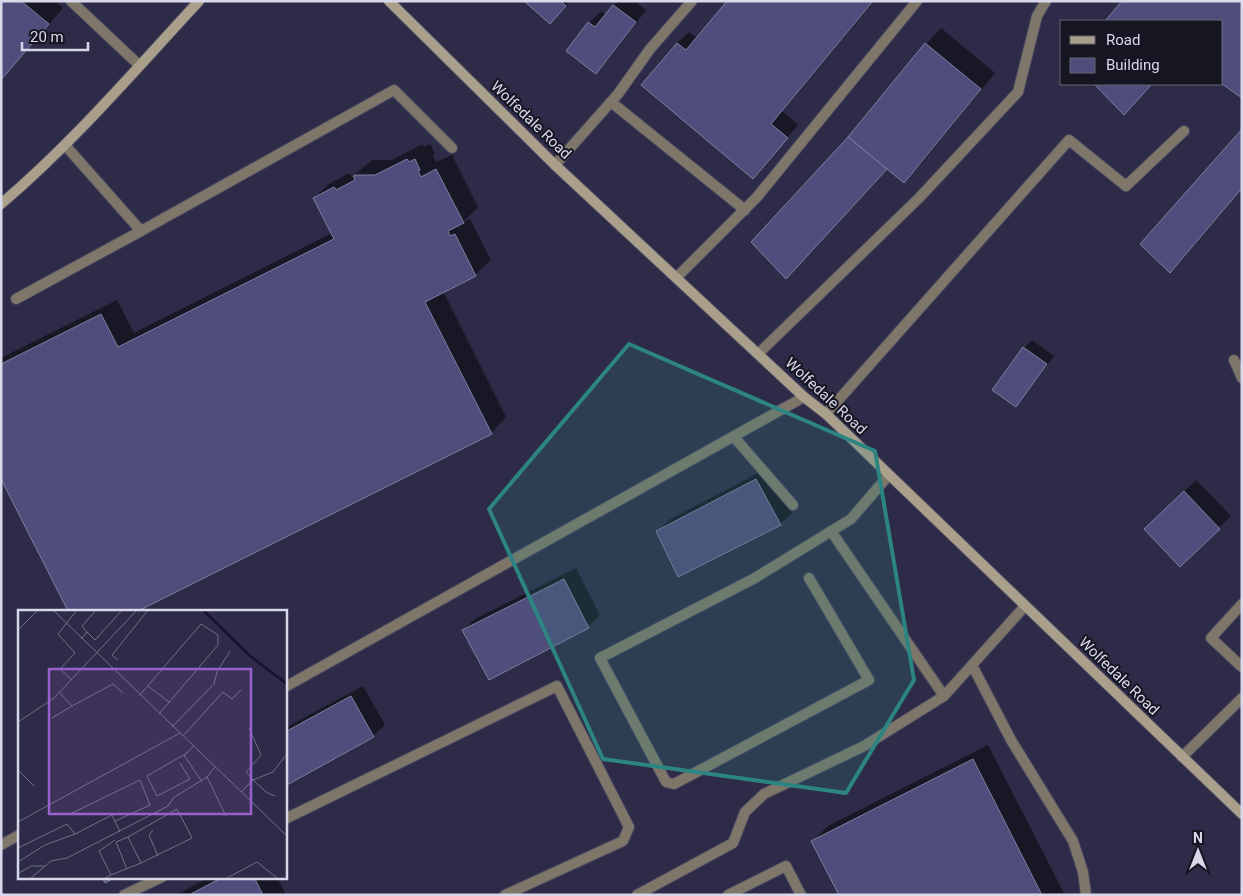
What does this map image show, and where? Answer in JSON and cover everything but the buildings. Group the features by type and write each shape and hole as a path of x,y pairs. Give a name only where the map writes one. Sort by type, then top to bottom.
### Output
{"street":[{"path":"1,204 29,181 65,145 199,1"},
{"name":"Wolfedale Road","path":"389,1 555,165 804,397 826,414 888,476 1242,814"}],"lane":[{"path":"72,1 139,65"},
{"path":"555,165 611,102 650,49 692,1"},
{"path":"676,278 757,197 917,1"},
{"path":"758,354 919,198 1018,92 1037,16 1046,1"},
{"path":"16,299 394,90 452,148"},
{"path":"611,102 745,210"},
{"path":"826,414 1069,140 1126,186 1184,131"},
{"path":"65,145 141,231"},
{"path":"1234,360 1242,378"},
{"path":"286,686 804,397"},
{"path":"734,437 793,505"},
{"path":"809,578 869,680 674,784 666,782 600,658 755,578 851,519 888,476"},
{"path":"831,531 944,696"},
{"path":"1242,604 1211,638 1242,667"},
{"path":"637,895 732,843 745,812 764,794 864,746 944,696 1025,606"},
{"path":"972,665 1011,740 1073,841 1083,872 1086,895"},
{"path":"286,819 558,686 629,827 623,840 505,895"},
{"path":"1182,757 1242,698"},
{"path":"1,845 18,836"},
{"path":"728,895 786,866 801,895"},
{"path":"124,895 160,878"}],"highlighted area":[{"path":"629,344 875,451 914,680 846,793 603,759 489,509"}]}
